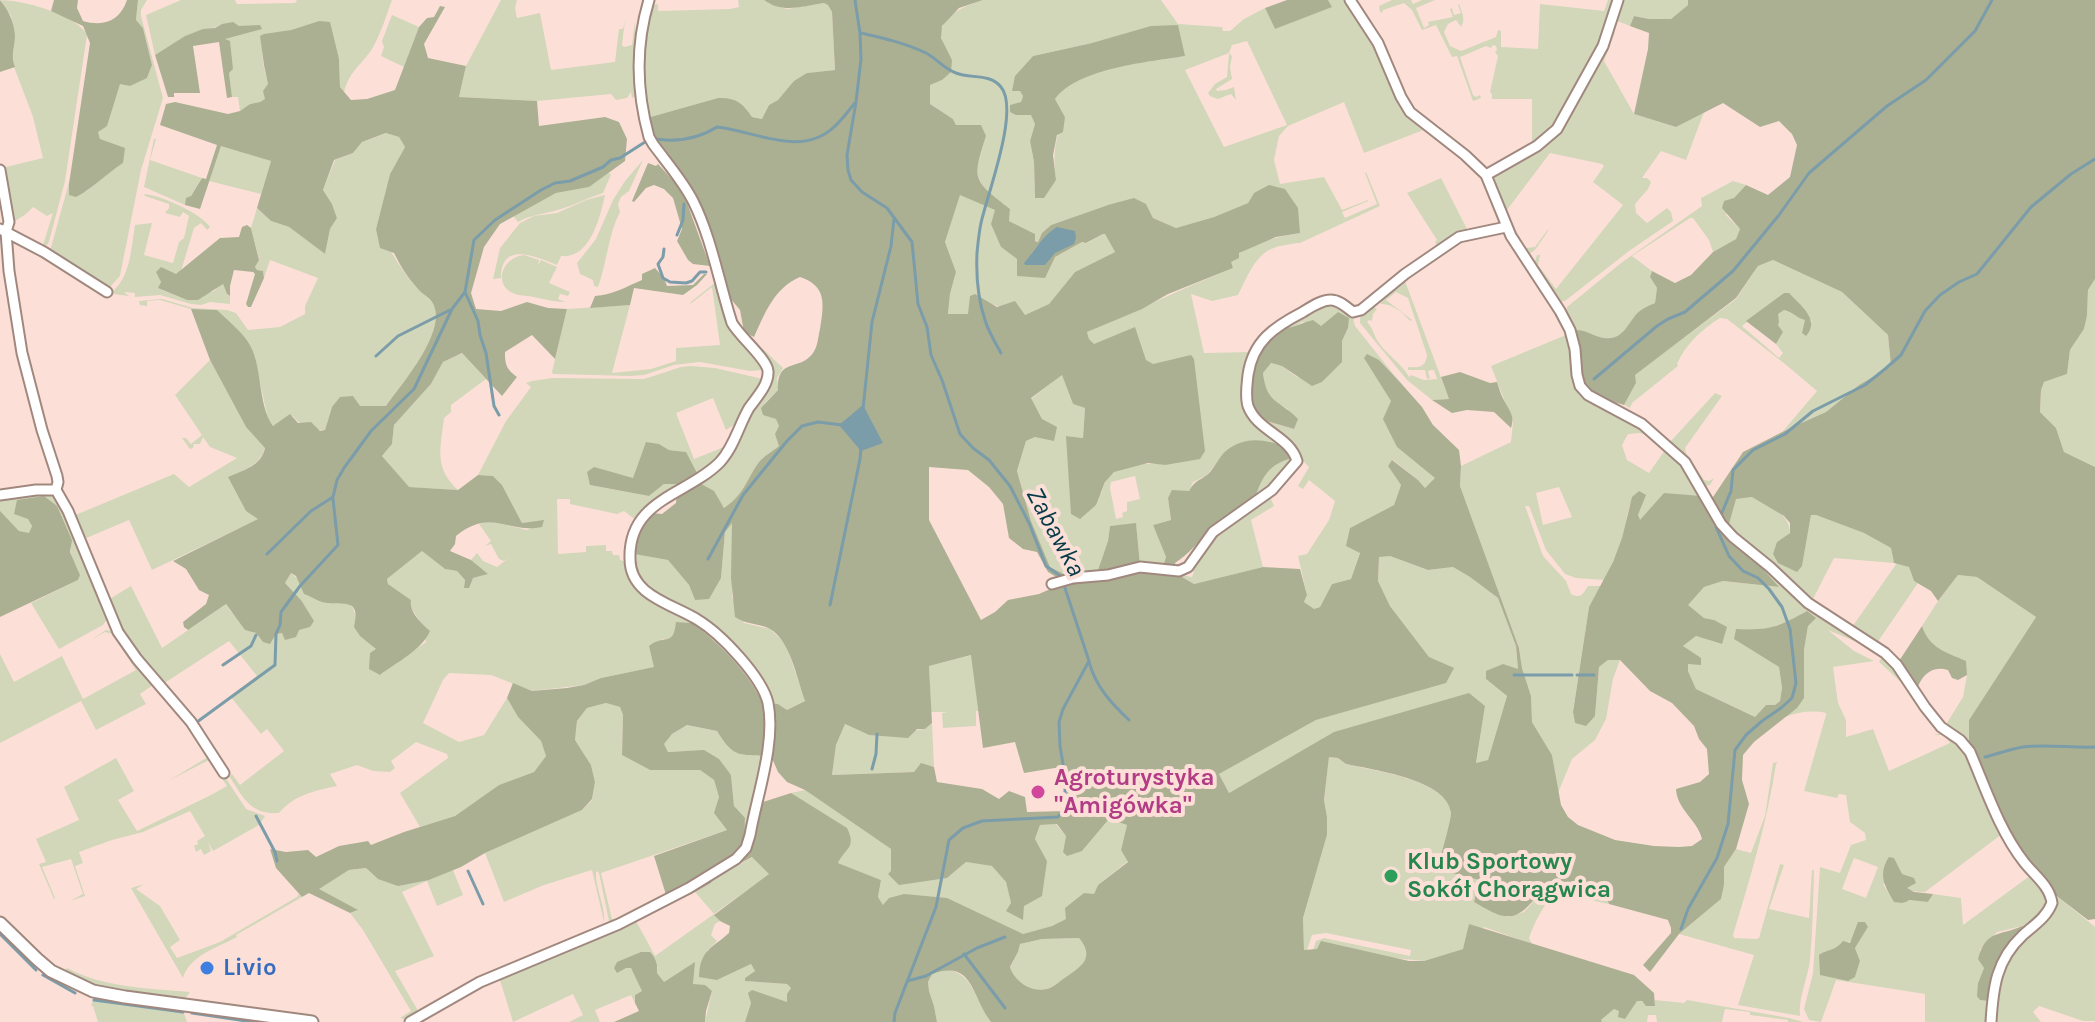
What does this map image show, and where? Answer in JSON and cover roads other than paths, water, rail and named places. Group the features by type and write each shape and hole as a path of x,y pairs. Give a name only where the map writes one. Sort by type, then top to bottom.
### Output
{"street":[{"path":"410,1022 480,982 627,921 689,888 736,859 746,848 750,835 769,733 769,709 764,692 751,671 714,632 643,589 635,580 629,562 632,541 641,519 659,502 711,470 726,454 748,410 766,383 768,374 766,364 732,323 705,231 693,202 649,137 637,71 640,38 649,0"},
{"path":"1350,0 1378,43 1410,112 1455,146 1486,175 1506,227 1570,330 1580,386 1588,395 1642,424 1685,462 1721,524 1733,537 1808,603 1885,653 1937,722 1970,752 2009,839 2047,887 2052,898 2046,917 2012,946 1998,970 1991,1022"},
{"path":"1486,175 1537,146 1557,129 1603,46 1618,0"},
{"path":"0,170 9,222 3,231 24,365 57,476 56,490 68,511 118,632 191,722 224,773"},
{"path":"1058,582 1140,567 1179,571 1188,567 1213,532 1272,490 1297,461 1291,448 1259,422 1248,406 1247,383 1251,362 1254,351 1266,336 1281,324 1326,301 1338,301 1353,312 1361,310 1405,274 1459,237 1506,227"},
{"path":"3,231 44,252 107,292"},
{"path":"0,495 56,490"},
{"path":"0,923 51,971 93,991 268,1019 312,1022"}],"water":[{"path":"1057,227 1075,231 1074,244 1055,253 1045,265 1025,265 1043,239"},
{"path":"863,405 883,443 861,451 839,425"}],"waterway":[{"name":"Zabawka","path":"855,0 861,59 847,155 851,180 862,192 887,208 912,242 918,304 927,327 931,355 960,434 989,460 1010,486 1046,566 1062,577"},
{"path":"1594,379 1657,326 1685,312 1733,271 1809,173 1887,106 1926,80 1975,31 1992,0"},
{"path":"861,33 910,46 962,75 991,80 1001,87 1006,98 1005,133 981,223 977,261 983,312 1001,353"},
{"path":"655,139 687,139 717,127 777,140 807,141 834,127 855,103"},
{"path":"267,554 311,511 333,497 337,480 371,431 414,389 452,309 465,292 474,240 495,220 541,190 603,167 645,142"},
{"path":"1721,515 1731,491 1733,470 1753,450 1785,434 1813,411 1865,385 1885,369 1901,355 1925,311 1940,295 1977,274 2031,207 2095,159"},
{"path":"677,235 683,220 684,204"},
{"path":"863,409 872,322 891,246 894,219"},
{"path":"664,249 658,264 663,278 670,282 686,283 700,272 706,272"},
{"path":"465,292 478,321 494,406 499,415"},
{"path":"376,356 398,336 450,310"},
{"path":"708,559 743,495 787,441 802,426 818,422 842,425"},
{"path":"830,605 861,448"},
{"path":"197,722 275,665 276,634 281,612 338,545 333,499"},
{"path":"1681,929 1688,909 1717,858 1728,824 1735,750 1746,735 1792,698 1796,683 1790,629 1782,607 1758,578 1743,571 1729,556 1716,527"},
{"name":"Zabawka","path":"894,1022 936,907 949,840 963,828 982,821 1058,817 1065,807 1059,722 1089,661 1064,585"},
{"path":"223,665 251,646 256,635"},
{"path":"1089,662 1105,694 1129,720"},
{"path":"1514,675 1572,675"},
{"path":"1577,675 1594,675"},
{"path":"872,769 877,734"},
{"path":"1985,757 2032,746 2095,747"},
{"path":"256,816 277,861"},
{"path":"468,871 483,904"},
{"path":"0,934 36,970"},
{"path":"907,981 926,976 977,948 1005,937"},
{"path":"964,954 1005,1008"},
{"path":"43,975 75,993"},
{"path":"94,1000 183,1012"},
{"path":"192,1013 253,1022"}],"place":[{"name":"Agroturystyka \"Amigówka\"","path":"1038,792"},
{"name":"Klub Sportowy Sokół Chorągwica","path":"1391,876"},
{"name":"Livio","path":"207,968"}]}
